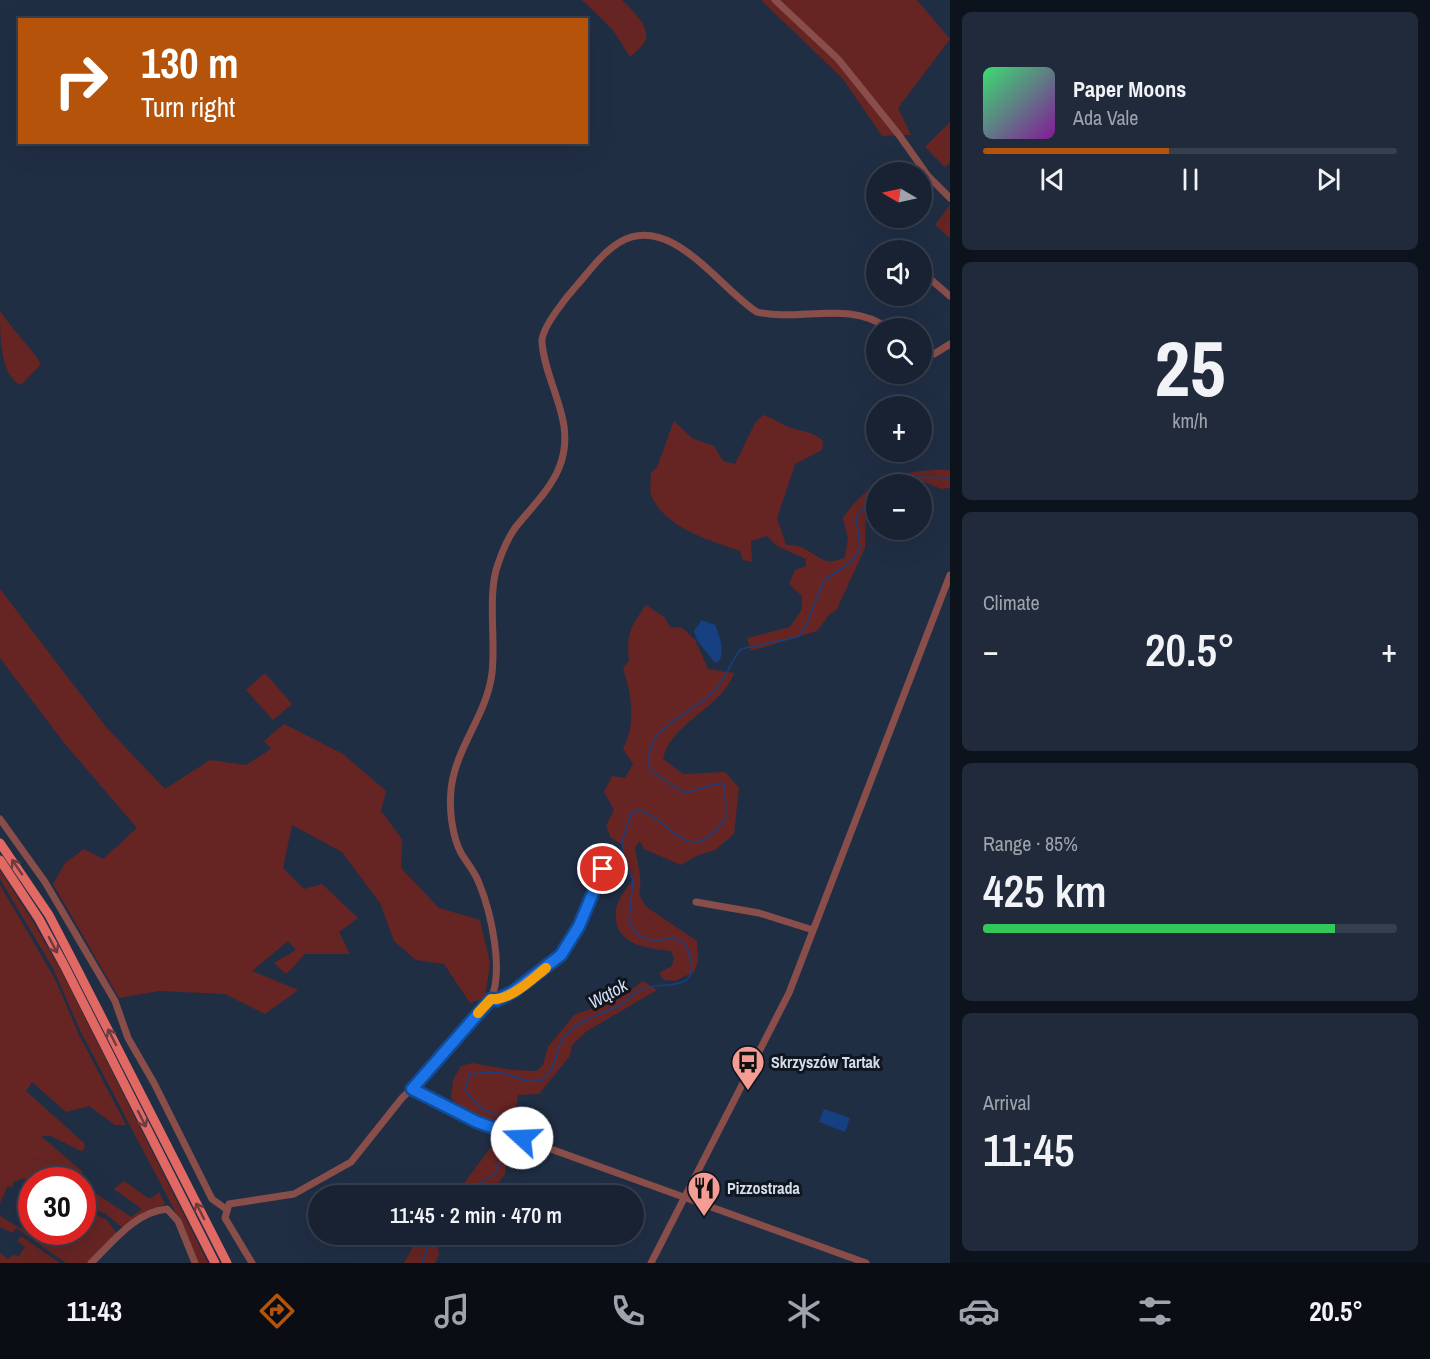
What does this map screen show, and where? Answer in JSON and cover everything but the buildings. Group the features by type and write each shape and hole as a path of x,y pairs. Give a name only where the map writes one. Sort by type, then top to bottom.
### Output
{"main road":[{"path":"0,843 48,915 74,961 227,1263"},
{"path":"0,860 39,919 64,965 214,1263"}],"street":[{"path":"775,0 838,59 872,105 899,135 928,176 950,198"},
{"path":"252,1263 227,1222 226,1209 233,1202 294,1194 341,1169 359,1154 402,1098 491,999 496,987 498,970 494,942 479,882 460,850 453,830 451,790 456,770 485,705 492,673 497,566 513,531 550,484 559,468 565,442 561,404 544,352 544,330 574,289 605,253 621,241 639,235 664,240 682,248 757,312 772,316 828,313 866,320"},
{"path":"932,280 950,296"},
{"path":"932,354 950,344"},
{"path":"651,1263 776,1021 950,575"},
{"path":"0,819 45,882 77,935 115,1001 128,1038 154,1083 212,1199 226,1209"},
{"path":"491,999 497,1000 514,991 561,955 579,926 603,869"},
{"path":"696,902 759,913 813,930"},
{"path":"412,1089 477,1122 866,1263"},
{"path":"91,1263 139,1218 155,1210 167,1209 178,1221 195,1263"}],"shaded area":[{"path":"582,0 622,0 645,28 644,43 630,57 613,30"},
{"path":"761,0 917,0 950,39 898,108 911,135 882,136 843,79"},
{"path":"950,122 950,162 945,167 925,147"},
{"path":"950,205 950,238 935,225"},
{"path":"0,311 41,364 21,385 14,380 5,364 1,343"},
{"path":"763,415 823,441 822,450 795,464 777,518 786,545 803,548 822,559 836,561 845,557 848,538 843,518 866,492 866,514 865,548 837,609 829,615 817,631 751,651 747,638 790,627 802,609 802,596 789,584 795,570 806,566 806,559 777,546 767,536 751,541 752,562 743,560 740,551 690,532 678,525 659,508 652,497 651,473 657,467 674,421 692,438 714,446 723,461 735,464 755,423"},
{"path":"950,470 950,488 941,489 932,485 932,474 903,474 917,471"},
{"path":"0,589 106,727 165,789 210,760 246,765 271,749 264,741 284,724 343,754 386,791 381,811 402,839 401,868 439,908 480,920 490,963 485,998 470,1003 444,964 416,960 394,941 380,903 342,852 292,825 283,868 304,889 322,884 358,918 339,932 350,954 305,954 286,974 274,963 296,950 288,941 252,971 298,990 265,1014 225,994 159,991 119,998 53,884 65,863 84,849 103,859 137,828 65,744 0,658"},
{"path":"646,605 664,617 671,628 681,627 695,640 708,669 734,673 728,686 719,696 676,735 663,759 683,774 725,772 739,788 734,834 715,850 696,856 681,865 644,849 640,841 635,847 640,877 639,894 645,906 697,941 698,961 694,972 675,981 664,980 659,973 672,966 674,958 671,951 641,946 625,937 619,930 616,909 632,880 621,844 611,838 606,826 614,810 604,792 612,776 625,778 633,764 623,749 630,730 631,709 629,689 623,669 629,660 628,643 631,630"},
{"path":"265,673 292,704 273,720 246,690"},
{"path":"0,870 64,976 208,1263 198,1263 177,1215 81,1032 53,968 0,879"},
{"path":"0,885 56,981 79,1035 126,1125 115,1125 89,1106 66,1112 32,1082 26,1091 84,1143 85,1148 81,1151 51,1136 41,1136 77,1167 18,1167 18,1180 14,1182 12,1187 8,1186 0,1203"},
{"path":"643,981 657,990 587,1031 572,1045 570,1056 539,1094 518,1095 514,1124 496,1122 472,1114 451,1098 453,1080 461,1066 472,1063 513,1070 536,1071 543,1065 548,1047 574,1015 620,998"},
{"path":"495,1142 507,1150 505,1174 497,1185 463,1185"},
{"path":"124,1181 148,1198 152,1198 159,1192 165,1204 143,1213 123,1228 106,1214 96,1210 96,1193 131,1217 142,1209 114,1189"},
{"path":"96,1215 107,1220 117,1234 87,1263 66,1263 40,1245 96,1245"},
{"path":"0,1216 18,1227 18,1229 16,1228 13,1233 0,1227"},
{"path":"22,1245 34,1245 60,1263 0,1263 0,1253 8,1259 12,1255 19,1256 25,1247"},
{"path":"414,1245 438,1245 439,1255 435,1263 404,1263"}],"water":[{"path":"702,620 715,625 720,638 720,660 715,663 697,640 694,631"},
{"path":"824,1109 850,1118 845,1132 819,1122"}],"waterway":[{"name":"Wątok","path":"932,477 950,478"},
{"name":"Wątok","path":"506,1130 504,1118 481,1108 465,1091 469,1075 497,1072 525,1081 540,1080 551,1071 559,1046 566,1034 578,1025 624,1003 640,990 677,984 690,976 692,967 684,944 678,939 645,939 637,933 629,921 633,881 623,855 623,838 631,814 638,810 651,815 681,838 691,842 701,841 713,833 726,817 725,785 721,783 684,793 650,770 649,755 653,742 660,732 713,692 741,649 798,637 805,628 824,580 850,563 858,553 860,547 856,518 866,504"},
{"name":"Wątok","path":"478,1185 497,1172 506,1135"},
{"name":"Wątok","path":"422,1263 428,1245"}],"slow traffic":[{"path":"478,1013 491,999 497,1000 514,991 546,968"}],"place":[{"name":"Skrzyszów Tartak","path":"748,1091"},
{"name":"Pizzostrada","path":"704,1217"}],"route":[{"path":"522,1138 477,1122 412,1089 491,999 497,1000 514,991 561,955 579,926 603,869"}]}
